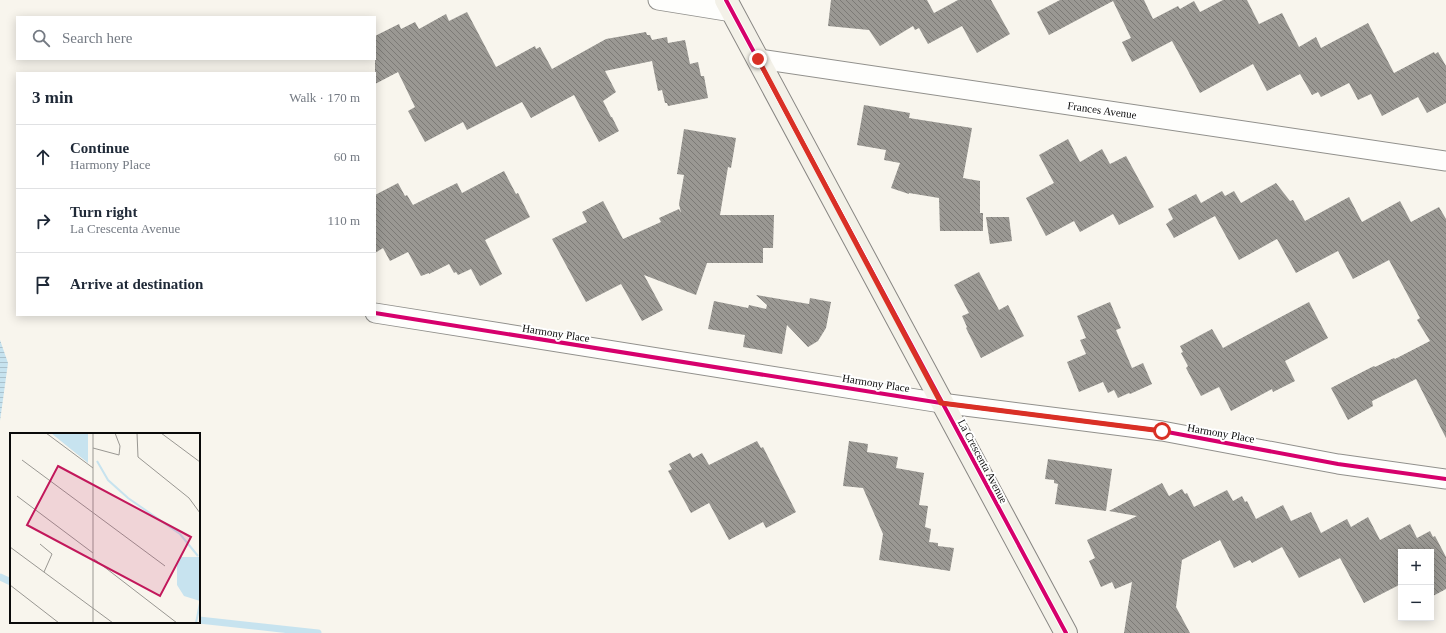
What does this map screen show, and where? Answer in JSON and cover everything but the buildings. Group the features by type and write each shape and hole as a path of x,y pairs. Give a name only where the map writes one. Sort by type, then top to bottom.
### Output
{"street":[{"path":"658,0 729,6"},
{"name":"La Crescenta Avenue","path":"729,6 941,403 1066,633"},
{"name":"Frances Avenue","path":"758,59 1446,161"},
{"name":"Harmony Place","path":"376,313 941,403 1162,431 1338,464 1446,479"}],"water":[{"path":"0,340 8,363 0,421"}],"waterway":[{"path":"0,577 10,582"},
{"path":"200,620 318,633"}],"cycle path":[{"path":"726,0 1066,633"},
{"path":"376,313 941,403 1162,431 1338,464 1446,479"}],"route":[{"path":"758,59 941,403 1162,431"}]}
